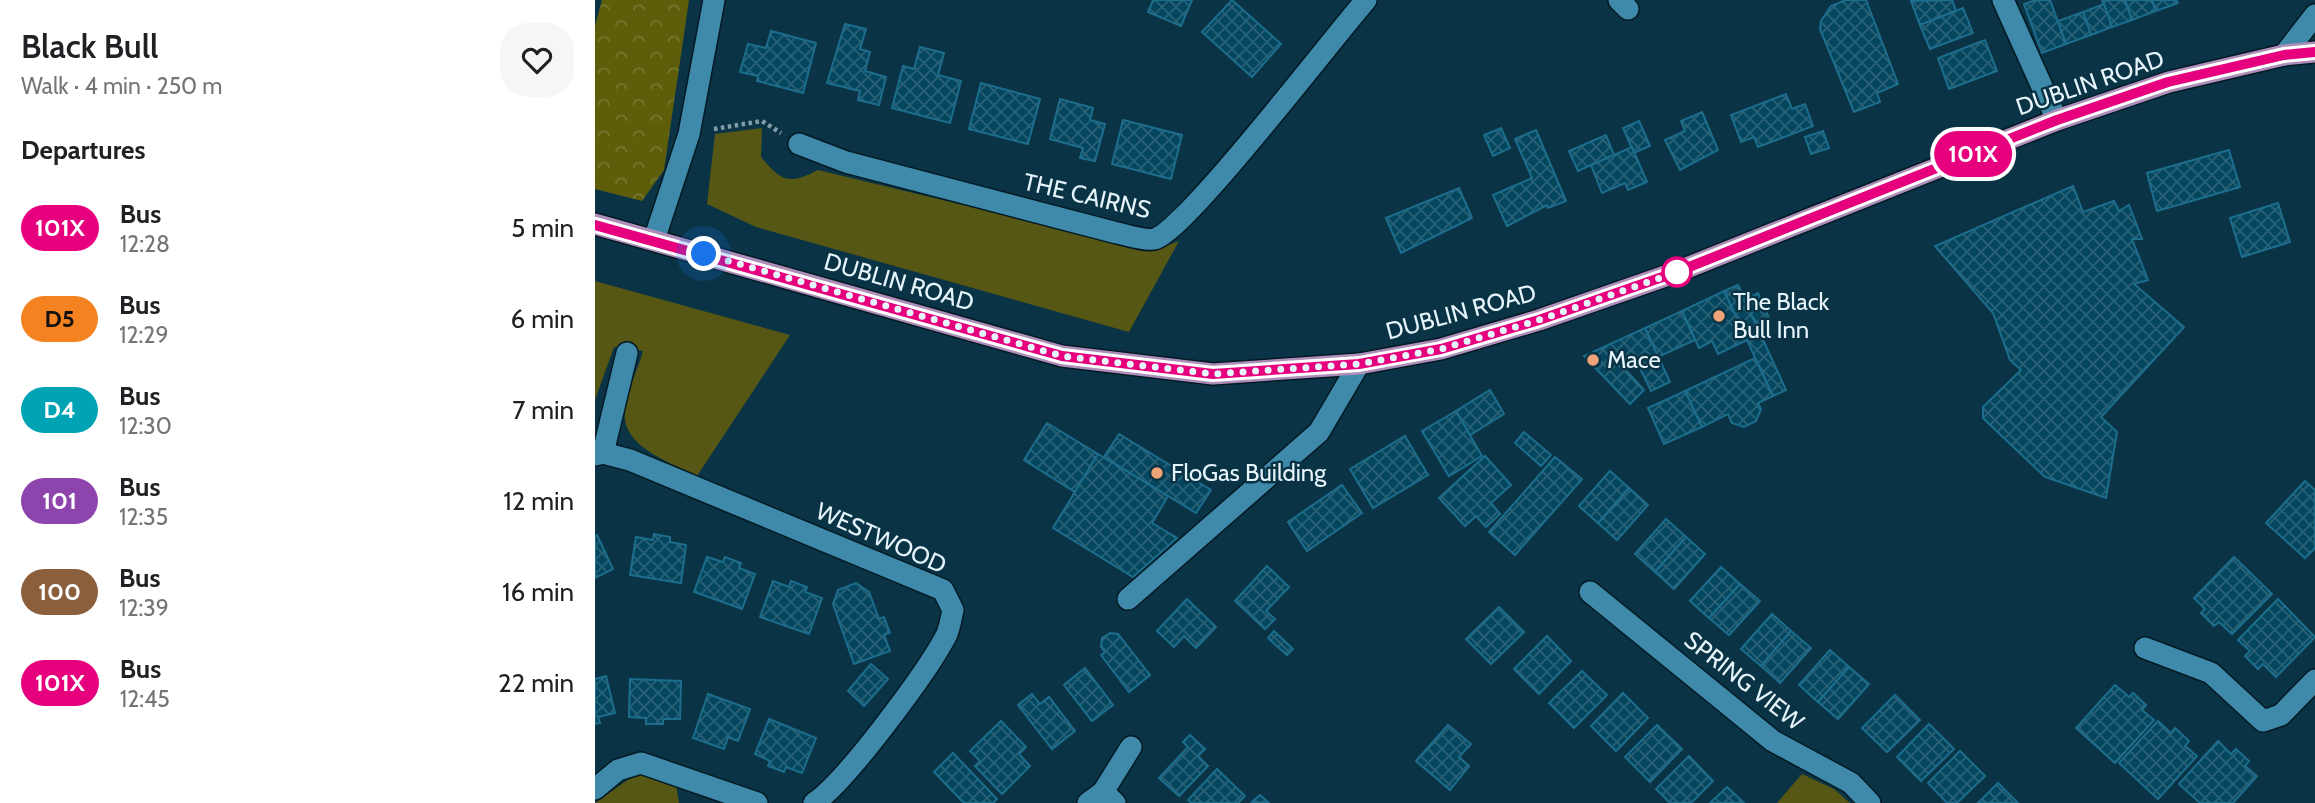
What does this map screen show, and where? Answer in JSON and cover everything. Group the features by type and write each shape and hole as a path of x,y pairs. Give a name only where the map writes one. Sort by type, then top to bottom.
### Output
{"main road":[{"name":"DUBLIN ROAD","path":"595,224 1062,356 1213,374 1359,364 1441,349 1539,320 1674,273 2057,120 2168,82 2284,55 2315,52"}],"street":[{"path":"654,240 688,134 714,0"},
{"path":"2003,0 2057,120"},
{"name":"THE CAIRNS","path":"799,144 859,166 1117,233 1153,239 1173,228 1203,197 1353,5"},
{"path":"2284,55 2315,15"},
{"path":"599,454 627,353"},
{"path":"1128,599 1319,432 1359,364"},
{"name":"WESTWOOD","path":"599,454 630,460 943,590 953,610 947,633 930,662 845,773 814,803"},
{"name":"SPRING VIEW","path":"1590,592 1773,741 1851,783 1870,803"},
{"path":"2145,648 2211,673 2263,721 2281,715 2315,680"},
{"path":"1102,799 1131,747"},
{"path":"595,789 618,770 641,763 757,803"}],"path":[{"path":"688,134 762,121 799,144"}],"shaded area":[{"path":"762,128 761,157 775,172 787,178 800,178 818,170 1153,251 1179,241 1129,332 756,227 707,204 715,134"},
{"path":"595,281 790,335 697,476 649,452 630,434 625,410 643,351 614,347 595,400"},
{"path":"639,772 676,785 679,803 595,803"},
{"path":"1802,774 1834,789 1850,803 1777,803"}],"green space":[{"path":"602,0 689,0 664,170 642,201 595,189 595,26"}],"building":[{"path":"1153,0 1192,0 1181,26 1148,12"},
{"path":"1232,0 1281,44 1252,77 1202,32"},
{"path":"1846,0 1866,0 1898,84 1877,93 1880,102 1854,112 1820,29 1821,21 1831,6"},
{"path":"1952,0 1956,11 1920,25 1911,1"},
{"path":"2036,0 2050,0 2066,44 2042,53 2024,4"},
{"path":"2102,0 2125,0 2132,20 2112,27"},
{"path":"2125,0 2152,0 2156,11 2132,20"},
{"path":"2152,0 2176,0 2178,3 2156,11"},
{"path":"2104,4 2112,27 2091,35 2083,12"},
{"path":"1963,8 1973,33 1930,49 1920,25"},
{"path":"2083,12 2091,35 2066,44 2058,21"},
{"path":"845,24 866,29 860,49 870,52 865,71 886,77 879,105 858,100 860,91 827,83"},
{"path":"771,31 816,43 803,93 757,81 758,76 740,72 748,44 766,48"},
{"path":"1985,40 1997,71 1949,89 1938,58"},
{"path":"920,47 944,53 938,75 961,81 950,123 892,108 903,66 914,69"},
{"path":"981,83 1040,99 1028,144 969,129"},
{"path":"1786,94 1792,109 1805,104 1813,126 1758,147 1754,137 1741,142 1731,115"},
{"path":"1060,99 1093,108 1090,120 1105,124 1095,161 1080,158 1083,148 1050,139"},
{"path":"1702,112 1718,150 1680,170 1665,140 1685,131 1681,121"},
{"path":"1123,120 1182,135 1171,179 1112,164"},
{"path":"1639,121 1650,146 1634,153 1623,128"},
{"path":"1501,128 1510,148 1493,156 1484,135"},
{"path":"1536,130 1566,201 1548,208 1547,205 1507,226 1493,195 1532,178 1515,139"},
{"path":"1823,131 1829,148 1811,154 1805,137"},
{"path":"1606,135 1614,155 1578,171 1569,151"},
{"path":"1632,147 1647,182 1628,190 1625,183 1602,193 1591,165"},
{"path":"2229,150 2240,187 2157,211 2147,173"},
{"path":"2073,186 2083,212 2114,201 2119,211 2129,205 2142,239 2132,239 2148,280 2134,284 2184,327 2101,417 2117,432 2106,498 2045,477 1983,418 1983,407 2021,370 2010,360 1993,313 1935,246"},
{"path":"1459,188 1472,218 1401,253 1386,218"},
{"path":"2278,203 2290,242 2242,257 2230,218"},
{"path":"1738,285 1786,390 1773,396 1724,291"},
{"path":"1724,291 1747,340 1718,354 1712,341 1699,348 1682,311"},
{"path":"1758,293 1769,318 1756,324 1744,300"},
{"path":"1682,311 1695,340 1658,357 1645,328"},
{"path":"1645,328 1670,382 1651,391 1636,360 1622,366 1644,390 1630,404 1584,356"},
{"path":"1755,358 1773,396 1758,403 1761,409 1756,421 1744,427 1732,423 1728,414 1702,427 1685,391"},
{"path":"1490,390 1504,414 1470,435 1456,411"},
{"path":"1685,391 1702,427 1664,444 1648,408"},
{"path":"1456,411 1482,456 1449,476 1422,431"},
{"path":"1047,423 1098,454 1075,492 1024,460"},
{"path":"1524,432 1551,455 1541,466 1515,443"},
{"name":"FloGas Building","path":"1119,434 1211,490 1196,513 1104,457"},
{"path":"1405,436 1428,475 1373,508 1350,469"},
{"path":"1098,454 1168,496 1152,523 1177,538 1133,577 1053,528"},
{"path":"1485,456 1511,485 1491,503 1500,514 1486,527 1476,516 1465,526 1439,498"},
{"path":"1555,457 1582,479 1515,555 1489,532"},
{"path":"1610,471 1629,488 1598,523 1579,506"},
{"path":"2305,481 2315,490 2315,548 2305,558 2266,523"},
{"path":"1342,485 1362,513 1307,551 1288,522"},
{"path":"1629,488 1648,505 1617,540 1598,523"},
{"path":"1666,519 1686,537 1655,572 1635,554"},
{"path":"654,534 670,537 670,542 686,545 681,583 630,575 636,537 653,540"},
{"path":"597,535 613,569 595,578 595,536"},
{"path":"1686,537 1705,554 1674,589 1655,572"},
{"path":"707,557 723,562 725,557 741,563 739,568 755,574 742,609 694,592"},
{"path":"2234,557 2272,594 2232,634 2219,622 2214,626 2201,613 2205,609 2194,598"},
{"path":"1267,566 1289,587 1266,611 1275,619 1265,629 1235,601"},
{"path":"1721,567 1740,584 1709,618 1690,601"},
{"path":"773,581 789,587 791,581 807,587 805,592 822,598 809,634 760,617"},
{"path":"856,583 869,592 879,619 884,617 890,633 884,635 890,651 854,664 833,604 838,590"},
{"path":"1740,584 1760,601 1729,635 1709,618"},
{"path":"1187,599 1216,627 1196,648 1184,636 1174,647 1157,631"},
{"path":"2278,599 2315,637 2276,677 2263,664 2258,669 2245,656 2250,651 2238,640"},
{"path":"1499,607 1524,632 1491,664 1466,639"},
{"path":"1772,614 1791,631 1761,666 1741,649"},
{"path":"1274,631 1293,649 1287,655 1268,638"},
{"path":"1791,631 1811,648 1780,683 1761,666"},
{"path":"1110,633 1118,634 1150,675 1129,692 1101,655 1105,652 1101,647 1102,638"},
{"path":"1547,636 1571,661 1539,694 1514,669"},
{"path":"1830,650 1849,667 1818,702 1799,685"},
{"path":"871,664 888,679 864,706 848,691"},
{"path":"1849,667 1869,684 1838,719 1818,702"},
{"path":"1085,668 1113,705 1092,721 1064,685"},
{"path":"1582,671 1607,695 1574,728 1549,703"},
{"path":"606,676 615,713 598,717 600,723 595,724 595,679"},
{"path":"630,679 681,681 680,719 663,719 663,724 646,724 646,718 629,717"},
{"path":"2115,685 2129,697 2133,693 2146,705 2142,710 2154,720 2115,763 2076,728"},
{"path":"1623,693 1648,718 1616,751 1591,726"},
{"path":"708,694 750,709 738,741 728,737 724,749 693,738"},
{"path":"1032,694 1040,704 1049,697 1075,731 1052,749 1018,705"},
{"path":"1895,695 1920,720 1887,752 1862,728"},
{"path":"769,719 816,738 802,773 786,767 784,772 768,766 770,761 755,754"},
{"path":"1001,721 1026,747 1019,754 1030,766 1002,794 975,766 980,761 970,751"},
{"path":"2158,721 2171,733 2175,728 2189,741 2185,746 2197,756 2158,799 2119,763"},
{"path":"1929,724 1954,749 1921,781 1897,757"},
{"path":"1448,725 1471,744 1459,757 1469,766 1450,790 1416,761"},
{"path":"1657,725 1682,749 1650,782 1625,757"},
{"path":"1190,735 1205,749 1198,756 1208,766 1179,796 1159,778 1188,747 1183,742"},
{"path":"2218,741 2231,754 2236,749 2249,761 2245,766 2257,776 2233,803 2200,803 2179,784"},
{"path":"1960,751 1985,776 1957,803 1947,803 1928,783"},
{"path":"953,753 997,799 993,803 964,803 934,772"},
{"path":"1689,756 1713,781 1691,803 1670,803 1656,789"},
{"path":"1217,769 1245,796 1238,803 1192,803 1188,800"},
{"path":"1998,783 2018,803 1978,803"},
{"path":"1727,787 1744,803 1710,803"},
{"path":"1260,795 1269,803 1252,802"}],"bus line":[{"name":"101X","path":"595,225 1062,356 1213,374 1359,364 1441,349 1539,320 1674,273 2057,120 2168,82 2284,55 2315,52"}],"place":[{"name":"The Black Bull Inn","path":"1719,316"},
{"name":"Mace","path":"1593,360"},
{"name":"FloGas Building","path":"1157,473"}],"route":[{"path":"704,254 1062,356 1213,374 1359,364 1441,349 1539,320 1677,272"}]}
